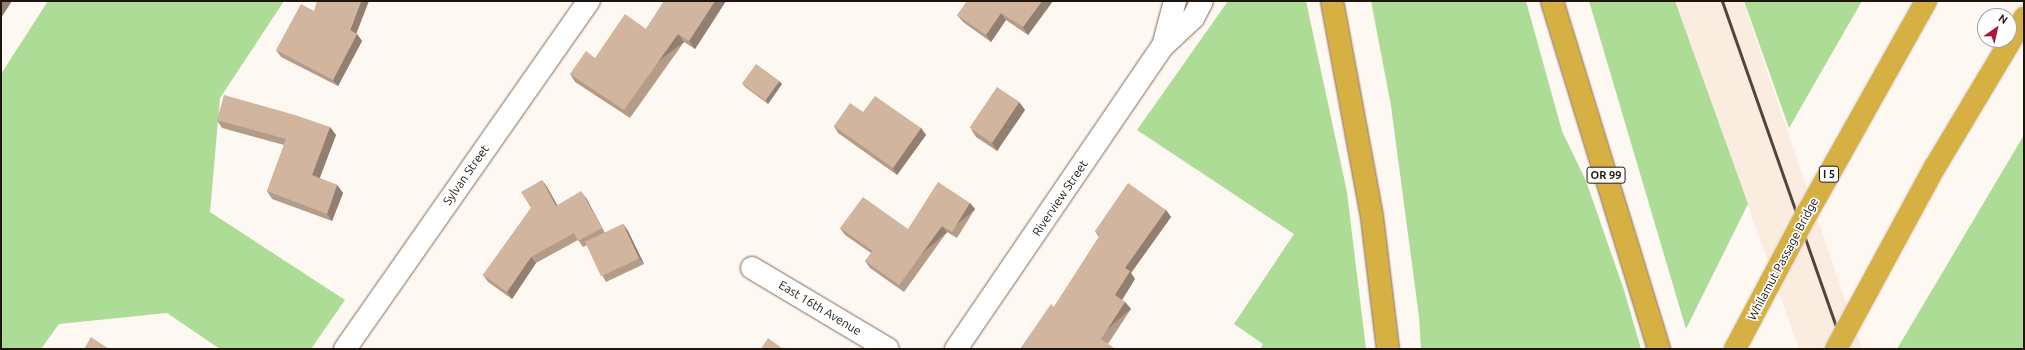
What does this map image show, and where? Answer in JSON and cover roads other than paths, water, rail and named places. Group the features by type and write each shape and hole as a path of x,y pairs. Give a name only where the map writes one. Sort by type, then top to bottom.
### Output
{"highway":[{"path":"1332,1 1372,217 1388,349"},
{"name":"OR 99","path":"1552,1 1659,349"},
{"name":"Whilamut Passage Bridge","path":"1735,349 1809,210 1926,1"},
{"path":"1836,349 1935,167 2024,18"}],"street":[{"name":"Sylvan Street","path":"345,349 589,1"},
{"name":"Riverview Street","path":"1164,46 1175,1"},
{"name":"Riverview Street","path":"956,349 1164,46 1193,18 1202,1"},
{"name":"East 16th Avenue","path":"752,268 888,349"}],"railway":[{"path":"1722,1 1844,349"}]}
